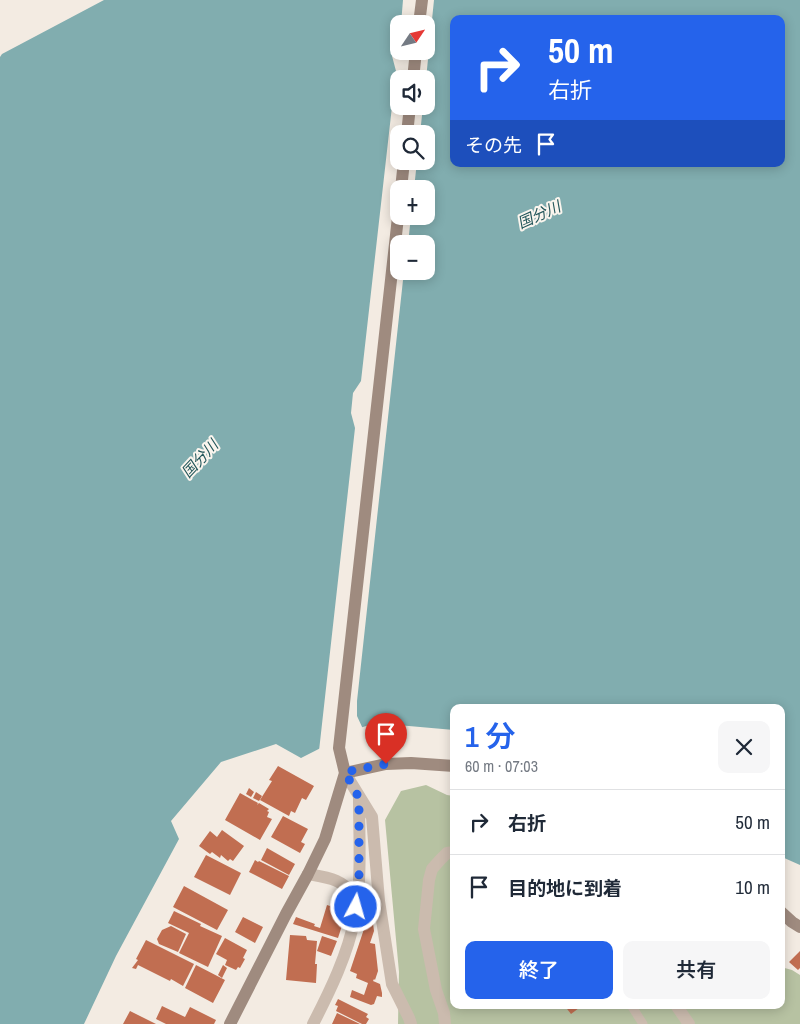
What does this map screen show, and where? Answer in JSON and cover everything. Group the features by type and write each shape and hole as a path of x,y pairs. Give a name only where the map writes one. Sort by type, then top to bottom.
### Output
{"street":[{"path":"420,15 422,0"},
{"path":"397,225 338,748 345,772 372,817 379,901 392,984 411,1024"},
{"path":"345,772 386,764 411,763 450,766"},
{"path":"230,1024 325,839 345,772"},
{"path":"313,1024 334,981 355,918 359,886 359,798"},
{"path":"445,1024 424,929 432,869 447,853 450,853"},
{"path":"308,874 327,877 343,883 357,897"},
{"path":"785,916 800,927"},
{"path":"679,1009 689,1024"}],"lane":[{"path":"634,1009 643,1024"}],"green space":[{"path":"426,785 450,795 450,1009 785,1009 785,968 800,975 800,1024 398,1024 399,972 385,820 401,791"}],"water":[{"name":"国分川","path":"104,0 800,0 800,865 785,858 785,704 450,704 450,730 375,723 360,728 301,758 276,744 221,762 171,821 179,839 116,956 84,1024 0,1024 0,57 2,54"}],"pier":[{"path":"403,0 434,0 432,15 402,15"},
{"path":"393,60 428,60 427,70 396,70"},
{"path":"391,115 422,115 421,125 390,125 390,170 416,170 415,180 390,180 390,225 410,225 409,235 390,235 390,280 403,280 357,701 357,716 363,729 319,751 355,428 351,413 353,393 361,381"}],"building":[{"path":"278,766 314,786 306,800 302,798 295,813 291,811 289,816 260,800 272,781 269,780"},
{"path":"249,788 254,792 251,797 246,794"},
{"path":"256,792 262,796 259,801 253,798"},
{"path":"240,793 258,803 257,805 259,803 269,809 267,817 272,819 260,840 225,820"},
{"path":"283,816 308,829 301,842 305,844 300,853 271,837"},
{"path":"222,830 244,846 233,861 230,859 228,861 221,855 220,858 212,852 210,854 199,846 210,831 217,837"},
{"path":"267,848 295,864 289,875 261,860"},
{"path":"206,855 241,873 230,895 194,877"},
{"path":"255,860 289,876 282,889 249,872"},
{"path":"184,886 228,910 217,930 173,907"},
{"path":"331,902 348,907 338,938 293,924 296,917 315,924 314,926 320,928 327,905 330,906"},
{"path":"366,908 371,908 374,931 370,943 375,944 378,971 373,981 380,984 382,993 382,997 377,996 374,1004 371,1005 350,997 352,990 364,995 368,983 356,978 357,974 350,971 367,920"},
{"path":"174,911 222,936 208,967 179,953 189,933 168,923"},
{"path":"243,917 263,927 255,943 235,932"},
{"path":"171,926 186,934 178,952 159,944 157,939 162,930"},
{"path":"290,935 306,936 307,940 317,941 316,983 286,980"},
{"path":"322,936 337,941 331,956 317,951"},
{"path":"225,938 247,950 243,958 245,959 240,968 238,967 236,970 225,965 227,960 216,954"},
{"path":"146,940 194,964 183,986 138,965 136,969 132,968 138,960 136,959"},
{"path":"800,951 800,968 798,970 789,962"},
{"path":"196,965 225,980 213,1003 185,988"},
{"path":"223,965 227,968 222,978 218,975"},
{"path":"338,999 368,1014 366,1017 369,1019 366,1024 362,1024 336,1011 338,1006 335,1005"},
{"path":"162,1006 185,1017 190,1007 216,1020 214,1024 166,1024 156,1019"},
{"path":"567,1009 578,1009 571,1014"},
{"path":"130,1011 156,1024 123,1024"},
{"path":"337,1013 360,1024 332,1024"}],"route":[{"path":"356,907 359,886 359,798 345,772 386,764"}]}
